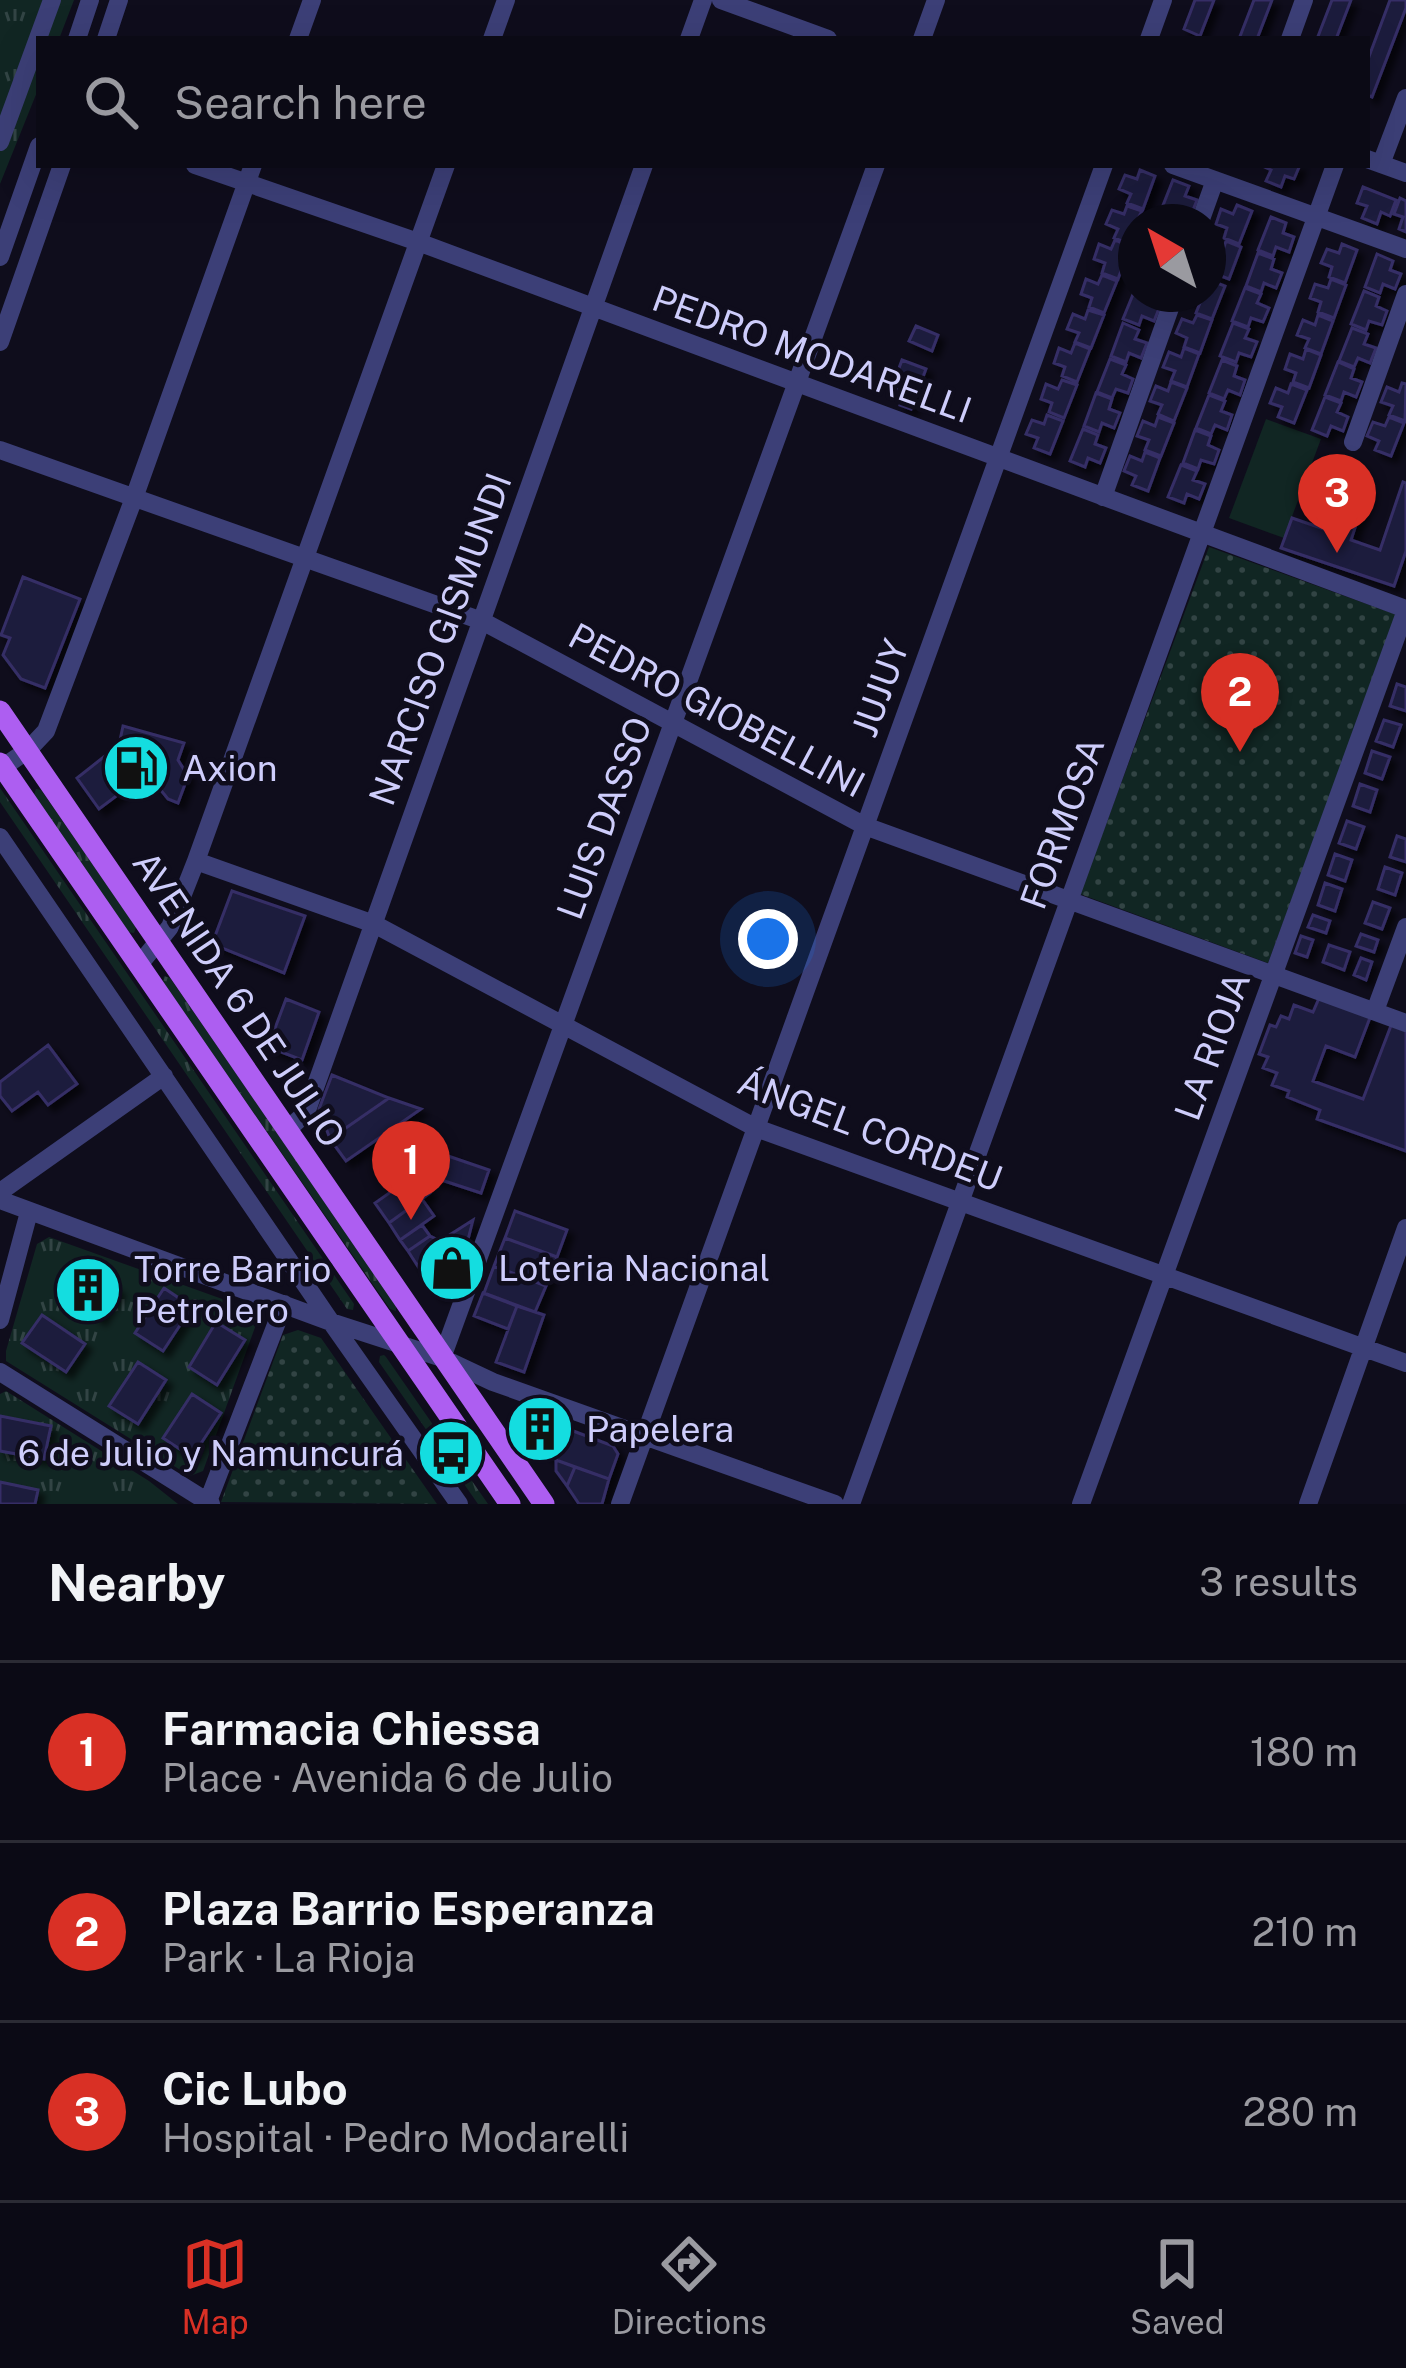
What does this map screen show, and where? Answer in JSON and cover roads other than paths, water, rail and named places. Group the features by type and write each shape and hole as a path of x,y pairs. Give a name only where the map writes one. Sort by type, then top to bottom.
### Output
{"main road":[{"name":"AVENIDA 6 DE JULIO","path":"0,711 544,1504"},
{"name":"AVENIDA 6 DE JULIO","path":"1,765 510,1504"}],"street":[{"path":"39,36 52,0"},
{"path":"78,36 90,0"},
{"path":"107,36 119,0"},
{"path":"299,36 312,0"},
{"path":"493,36 506,0"},
{"path":"690,36 703,0"},
{"path":"721,0 820,36"},
{"path":"923,36 936,0"},
{"path":"1150,36 1162,0"},
{"path":"1291,36 1304,0"},
{"path":"0,142 36,44"},
{"path":"1406,98 1374,162 1406,173"},
{"path":"0,257 36,155"},
{"path":"0,341 61,168"},
{"name":"PEDRO MODARELLI","path":"213,168 250,174 418,242 1406,610"},
{"path":"138,966 170,927 196,860 445,168"},
{"name":"NARCISO GISMUNDI","path":"288,1129 306,1113 643,168"},
{"name":"LUIS DASSO","path":"442,1358 875,168"},
{"name":"JUJUY","path":"620,1504 1103,168"},
{"path":"1181,168 1406,249"},
{"name":"FORMOSA","path":"851,1504 1334,168"},
{"path":"1,765 28,750 46,731 250,174"},
{"path":"1206,204 1215,180"},
{"path":"0,194 16,212"},
{"path":"1353,442 1406,294"},
{"path":"1103,496 1169,312"},
{"name":"PEDRO GIOBELLINI","path":"0,450 482,621 865,826 1406,1023"},
{"name":"LA RIOJA","path":"1081,1504 1406,610"},
{"path":"0,837 459,1504"},
{"name":"ÁNGEL CORDEU","path":"196,860 374,924 757,1128 1406,1363"},
{"path":"1375,1011 1406,927"},
{"path":"164,1076 0,1196 29,1212 835,1504"},
{"path":"0,1320 29,1212"},
{"path":"1308,1504 1406,1228"},
{"path":"0,1372 209,1503 284,1304"}],"place":[{"name":"Cic Lubo","path":"1337,553"},
{"name":"Plaza Barrio Esperanza","path":"1240,752"},
{"name":"Axion","path":"136,768"},
{"name":"Farmacia Chiessa","path":"411,1220"},
{"name":"Loteria Nacional","path":"452,1268"},
{"name":"Torre Barrio Petrolero","path":"88,1290"},
{"name":"Papelera","path":"540,1429"},
{"name":"6 de Julio y Namuncurá","path":"451,1453"}]}
